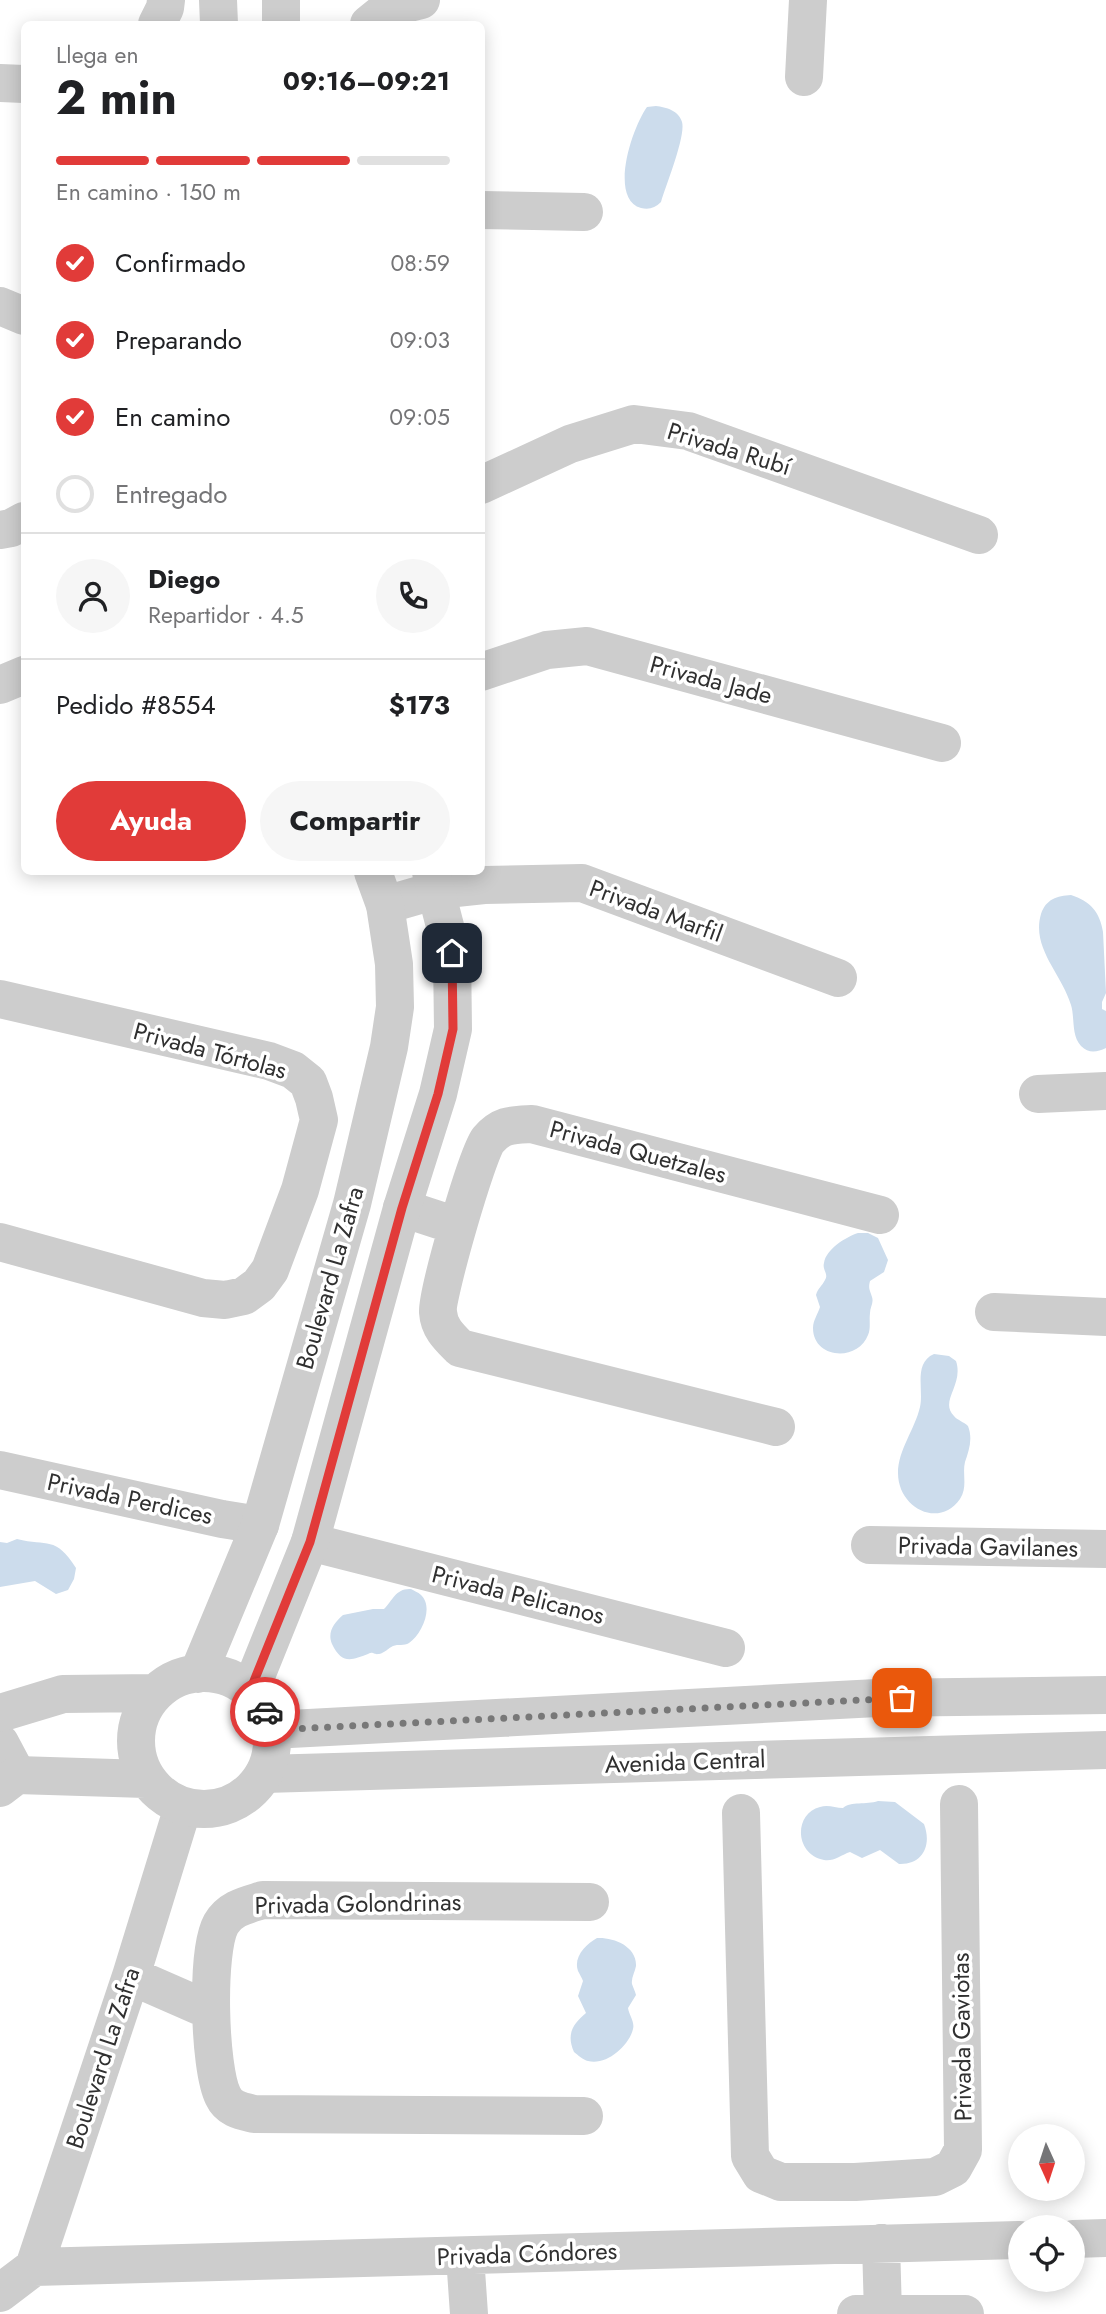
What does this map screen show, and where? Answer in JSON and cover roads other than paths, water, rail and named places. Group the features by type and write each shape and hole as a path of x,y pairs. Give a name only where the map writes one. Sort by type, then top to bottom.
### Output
{"street":[{"path":"158,21 166,0"},
{"path":"218,0 219,21"},
{"path":"281,0 281,21"},
{"path":"373,21 389,8 421,0"},
{"path":"804,77 808,0"},
{"path":"0,83 21,84"},
{"path":"485,210 584,212"},
{"path":"0,306 21,314"},
{"name":"Privada Rubí","path":"485,483 570,443 634,424 688,431 979,535"},
{"path":"0,530 11,528 21,522"},
{"name":"Privada Jade","path":"485,671 547,650 587,646 942,743"},
{"path":"0,685 21,676"},
{"name":"Privada Marfil","path":"379,888 434,881 484,885 582,883 838,978"},
{"name":"Boulevard La Zafra","path":"250,1691 310,1542 402,1208 438,1094 453,1029 452,953 434,881"},
{"name":"Boulevard La Zafra","path":"198,1674 260,1525 352,1204 389,1047 395,1007 394,964 379,888"},
{"name":"Privada Tórtolas","path":"0,999 269,1061 293,1070 308,1082 318,1120 300,1190 270,1270 259,1285 244,1296 225,1300 203,1298 0,1242"},
{"path":"1038,1094 1106,1091"},
{"name":"Privada Quetzales","path":"776,1427 460,1348 444,1332 437,1310 457,1226 486,1141 505,1126 532,1124 880,1215"},
{"path":"300,1190 352,1204"},
{"path":"402,1208 457,1226"},
{"path":"994,1312 1106,1317"},
{"name":"Privada Perdices","path":"0,1470 260,1525"},
{"name":"Privada Pelicanos","path":"310,1542 726,1648"},
{"name":"Privada Gavilanes","path":"870,1545 1106,1549"},
{"path":"198,1674 216,1675 234,1681 250,1691 264,1709 271,1730 271,1752 264,1774 249,1792 229,1804 206,1810 183,1807 162,1796 146,1779 137,1758 135,1735 142,1712 155,1693 175,1680 198,1674"},
{"path":"0,1713 62,1694 155,1693"},
{"path":"271,1730 877,1698 1106,1695"},
{"name":"Avenida Central","path":"264,1774 1106,1750"},
{"path":"6,1769 146,1779"},
{"name":"Privada Gaviotas","path":"741,1813 750,2156 761,2174 781,2182 855,2182 934,2177 953,2168 963,2150 959,1804"},
{"name":"Boulevard La Zafra","path":"34,2267 131,1976 183,1807"},
{"name":"Privada Golondrinas","path":"584,2116 254,2114 238,2110 229,2105 223,2096 216,2076 211,2011 214,1945 221,1924 239,1907 263,1900 590,1902"},
{"path":"131,1976 211,2011"},
{"path":"855,2182 883,2314"},
{"path":"1085,2239 1106,2238"},
{"name":"Privada Cóndores","path":"34,2267 1008,2240"},
{"path":"465,2256 468,2314"},
{"path":"0,2293 34,2267"},
{"path":"856,2314 965,2314"}],"water":[{"path":"656,106 675,112 682,122 682,129 661,202 652,208 644,209 631,202 626,191 626,161 641,116 647,107"},
{"path":"1071,895 1093,908 1103,932 1106,993 1102,1009 1106,1011 1106,1048 1096,1051 1087,1050 1078,1042 1067,994 1040,938 1041,914 1046,905 1057,897"},
{"path":"858,1233 868,1233 878,1238 888,1260 884,1272 870,1281 873,1301 868,1335 863,1344 855,1350 837,1353 820,1346 815,1338 813,1325 820,1307 816,1295 826,1278 824,1265 828,1253 842,1241"},
{"path":"934,1354 949,1356 956,1361 958,1370 950,1398 950,1410 968,1426 970,1440 964,1467 964,1490 951,1508 941,1513 931,1513 912,1505 900,1485 898,1473 901,1456 920,1407 921,1370 928,1358"},
{"path":"17,1539 56,1546 69,1558 76,1568 68,1590 56,1594 35,1581 0,1587 0,1542 7,1543"},
{"path":"411,1589 421,1595 426,1606 425,1620 414,1639 407,1644 393,1646 383,1653 352,1659 344,1658 336,1651 330,1636 334,1625 343,1615 384,1609 402,1590"},
{"path":"878,1801 895,1802 924,1824 927,1839 920,1857 899,1864 880,1850 862,1858 850,1852 827,1860 814,1857 807,1851 801,1834 805,1818 811,1811 823,1806 843,1808"},
{"path":"597,1938 617,1941 633,1953 636,1966 632,1984 636,1995 628,2008 633,2026 627,2042 609,2058 595,2062 584,2060 574,2052 571,2035 574,2025 586,2013 578,1996 583,1981 577,1961 585,1947"}]}
